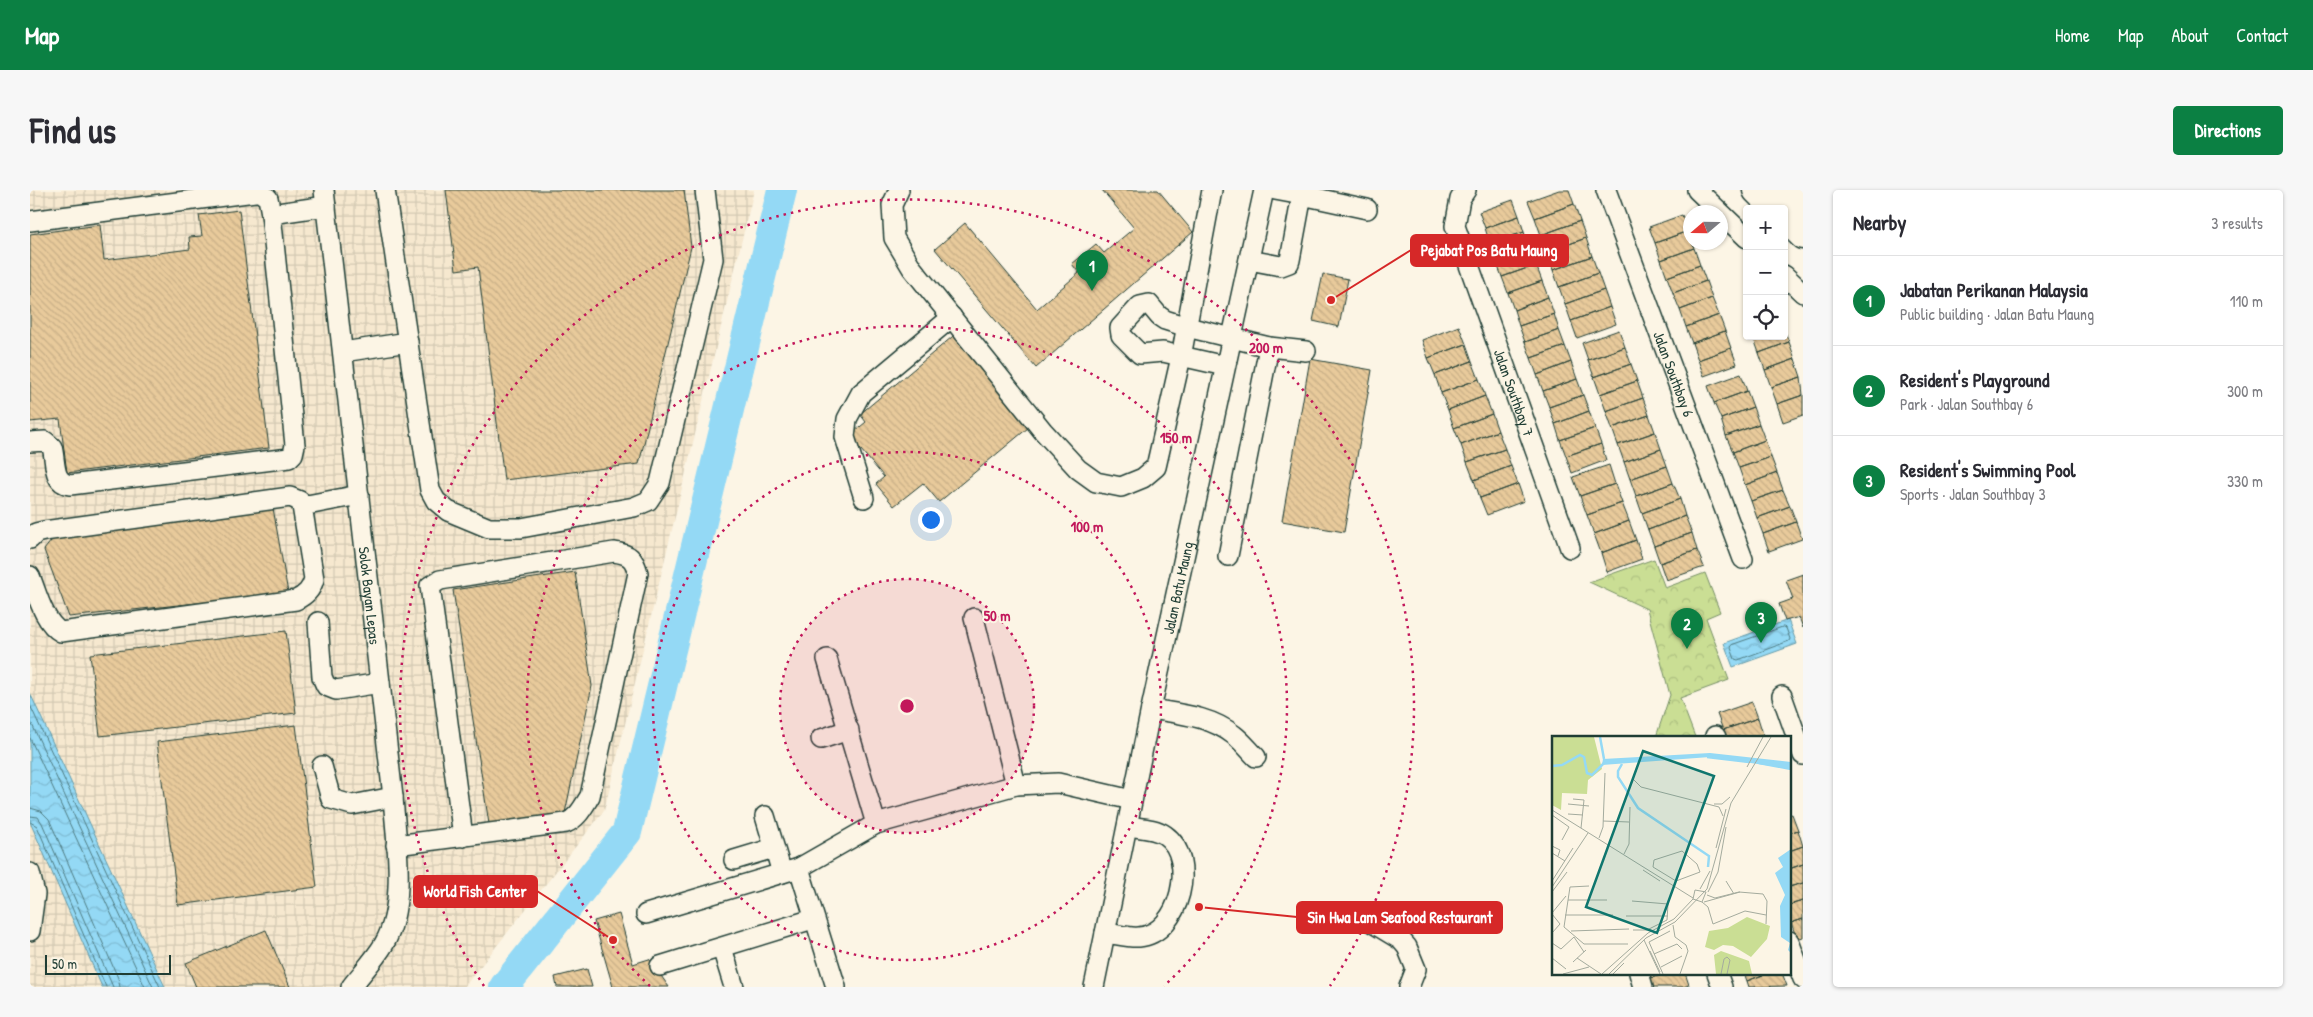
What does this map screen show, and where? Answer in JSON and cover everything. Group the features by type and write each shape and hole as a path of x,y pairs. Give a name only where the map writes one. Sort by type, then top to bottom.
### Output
{"highway":[{"path":"1757,190 1772,205"},
{"path":"1788,190 1803,204"},
{"path":"1788,220 1803,235"}],"street":[{"path":"385,190 430,490 436,501 448,511 489,528 521,528 634,507 648,501 660,483 713,260 705,190"},
{"path":"899,190 892,205 894,238 912,268 1043,431 1078,469 1096,482 1110,486 1131,484 1143,478 1156,467 1181,357 1212,190"},
{"name":"Jalan Batu Maung","path":"1094,987 1151,709 1264,190"},
{"path":"1275,190 1367,209"},
{"name":"Jalan Southbay 7","path":"1466,190 1460,199 1455,216 1455,226 1570,548"},
{"name":"Jalan Southbay 6","path":"1606,190 1742,559"},
{"path":"1697,190 1743,234"},
{"path":"30,221 255,192 260,192 268,198 295,445 293,454 284,459 65,484 58,478 52,447 45,441 30,442"},
{"path":"1249,260 1282,266 1289,263 1302,195"},
{"path":"271,214 325,198"},
{"name":"Solok Bayan Lepas","path":"325,198 393,796 398,878 393,921 384,944 351,987"},
{"path":"1788,278 1803,293"},
{"path":"1225,366 1163,352 1140,354 1121,335 1120,328 1145,304 1149,304 1165,320 1187,327 1269,347 1306,351"},
{"path":"864,498 845,437 847,419 861,393 952,317"},
{"path":"343,352 408,342"},
{"path":"1228,556 1269,347"},
{"path":"302,506 359,495"},
{"path":"30,539 36,533 44,531 290,497 300,501 302,506 314,579 311,588 305,596 296,600 68,633 54,629 30,576"},
{"path":"396,845 462,837 566,823 573,820 578,814 590,796 638,573 635,561 626,553 614,552 440,580 430,586 462,837"},
{"path":"974,618 1016,785"},
{"path":"318,622 322,677 326,686 336,690 380,683"},
{"path":"828,659 876,824"},
{"path":"1782,696 1803,755"},
{"path":"1151,709 1204,719 1220,726 1234,735 1256,757"},
{"path":"821,739 848,730"},
{"path":"322,766 331,799 352,805 393,796"},
{"path":"646,914 790,870 876,824 1016,785 1058,783 1132,800"},
{"path":"765,816 774,848 790,870 813,919 836,987"},
{"path":"1105,933 1140,937 1149,934 1166,921 1181,891 1183,875 1181,863 1171,842 1157,832 1128,826"},
{"path":"734,860 774,848"},
{"path":"30,873 35,894 30,931"},
{"path":"1363,917 1401,940 1407,946 1416,969 1409,987"},
{"path":"660,966 813,919"},
{"path":"1790,944 1803,979"},
{"path":"722,948 734,987"},
{"path":"1638,974 1643,987"},
{"path":"1716,974 1722,987"}],"shaded area":[{"path":"30,190 754,190 604,811 464,987 30,987"}],"green space":[{"path":"1654,559 1665,588 1705,573 1720,612 1706,618 1729,680 1680,698 1695,736 1656,736 1670,695 1647,609 1589,582"}],"water":[{"path":"1788,620 1797,644 1733,667 1724,643"},
{"path":"30,693 165,987 102,987 30,822"}],"building":[{"path":"446,190 684,190 691,247 639,464 504,480 478,267 456,270"},
{"path":"1102,190 1158,190 1193,232 1036,368 935,249 965,223 1037,309 1079,273 1072,264 1096,244 1104,253 1134,228"},
{"path":"1559,190 1569,190 1574,204 1535,218 1528,201"},
{"path":"1513,200 1519,216 1485,228 1479,212"},
{"path":"1574,204 1580,221 1541,235 1535,218"},
{"path":"239,210 269,448 67,473 60,419 30,422 30,234 100,225 104,260 190,249 189,237 202,236 199,215"},
{"path":"1682,215 1683,218 1683,233 1655,243 1649,227"},
{"path":"1519,216 1524,232 1490,244 1485,228"},
{"path":"1580,221 1586,238 1547,252 1541,235"},
{"path":"1524,232 1530,249 1496,261 1490,244"},
{"path":"1683,233 1683,250 1688,250 1661,260 1655,243"},
{"path":"1586,238 1592,256 1553,270 1547,252"},
{"path":"1530,249 1536,265 1502,277 1496,261"},
{"path":"1688,250 1695,250 1700,265 1667,277 1661,260"},
{"path":"1592,256 1598,273 1559,287 1553,270"},
{"path":"1536,265 1542,281 1508,293 1502,277"},
{"path":"1700,265 1706,281 1673,293 1667,277"},
{"path":"1598,273 1604,290 1565,304 1559,287"},
{"path":"1323,274 1348,279 1339,327 1313,321"},
{"path":"1542,281 1548,297 1514,310 1508,293"},
{"path":"1706,281 1712,298 1680,310 1673,293"},
{"path":"1604,290 1610,307 1571,321 1565,304"},
{"path":"1548,297 1554,314 1519,326 1514,310"},
{"path":"1712,298 1719,315 1686,327 1680,310"},
{"path":"1610,307 1616,324 1577,338 1571,321"},
{"path":"1554,314 1559,330 1525,342 1519,326"},
{"path":"1719,315 1725,331 1692,343 1686,327"},
{"path":"1459,326 1466,344 1428,358 1422,340"},
{"path":"1559,330 1565,346 1531,358 1525,342"},
{"path":"1619,330 1625,347 1588,360 1582,343"},
{"path":"1725,331 1731,348 1698,360 1692,343"},
{"path":"958,332 1034,423 939,502 923,483 894,506 876,484 884,477 849,436 866,422 860,414"},
{"path":"1788,339 1789,342 1759,353 1754,340"},
{"path":"1789,342 1795,359 1765,370 1759,353"},
{"path":"1466,344 1472,361 1435,375 1428,358"},
{"path":"1565,346 1571,362 1537,375 1531,358"},
{"path":"1625,347 1631,364 1594,377 1588,360"},
{"path":"1731,348 1737,364 1704,376 1698,360"},
{"path":"1310,359 1372,370 1344,532 1282,521"},
{"path":"1795,359 1801,377 1771,387 1765,370"},
{"path":"1472,361 1479,379 1441,393 1435,375"},
{"path":"1571,362 1577,379 1543,391 1537,375"},
{"path":"1631,364 1637,381 1600,394 1594,377"},
{"path":"1741,374 1747,391 1714,403 1708,386"},
{"path":"1801,377 1803,395 1777,404 1771,387"},
{"path":"1479,379 1485,396 1448,410 1441,393"},
{"path":"1577,379 1583,395 1549,407 1543,391"},
{"path":"1637,381 1643,398 1606,411 1600,394"},
{"path":"1747,391 1753,407 1721,419 1714,403"},
{"path":"1583,395 1589,411 1555,424 1549,407"},
{"path":"1803,395 1803,415 1783,422 1777,404"},
{"path":"1485,396 1492,414 1454,428 1448,410"},
{"path":"1643,398 1649,415 1612,428 1606,411"},
{"path":"1753,407 1759,424 1726,436 1721,419"},
{"path":"1589,411 1595,428 1560,440 1555,424"},
{"path":"1492,414 1498,431 1461,445 1454,428"},
{"path":"1649,415 1655,432 1618,445 1612,428"},
{"path":"1759,424 1765,440 1733,452 1726,436"},
{"path":"1595,428 1601,444 1566,456 1560,440"},
{"path":"1498,431 1505,449 1467,462 1461,445"},
{"path":"1655,432 1661,449 1624,462 1618,445"},
{"path":"1765,440 1771,457 1739,468 1733,452"},
{"path":"1601,444 1606,460 1572,473 1566,456"},
{"path":"1505,449 1511,466 1474,480 1467,462"},
{"path":"1661,449 1667,466 1630,479 1624,462"},
{"path":"1771,457 1777,473 1745,485 1739,468"},
{"path":"1609,465 1615,484 1580,496 1573,477"},
{"path":"1511,466 1518,484 1480,498 1474,480"},
{"path":"1667,466 1673,483 1636,496 1630,479"},
{"path":"1777,473 1783,490 1751,501 1745,485"},
{"path":"1673,483 1680,499 1642,513 1636,496"},
{"path":"1518,484 1524,501 1487,515 1480,498"},
{"path":"1615,484 1622,503 1587,515 1580,496"},
{"path":"1783,490 1790,506 1757,518 1751,501"},
{"path":"1680,499 1685,516 1648,530 1642,513"},
{"path":"1622,503 1629,521 1594,534 1587,515"},
{"path":"1790,506 1796,522 1763,534 1757,518"},
{"path":"273,508 288,593 69,617 44,550 58,532"},
{"path":"1685,516 1692,533 1654,546 1648,530"},
{"path":"1629,521 1636,540 1601,553 1594,534"},
{"path":"1796,522 1802,539 1769,551 1763,534"},
{"path":"1692,533 1697,550 1660,563 1654,546"},
{"path":"1636,540 1642,559 1607,572 1601,553"},
{"path":"1697,550 1704,567 1666,580 1660,563"},
{"path":"575,572 592,686 565,813 489,824 453,590"},
{"path":"1803,574 1803,628 1799,617 1785,621 1779,604 1793,599 1786,580"},
{"path":"286,631 296,713 100,736 90,654"},
{"path":"1752,702 1758,718 1723,730 1717,714"},
{"path":"1758,718 1763,734 1757,736 1725,736 1723,730"},
{"path":"296,725 317,887 178,905 157,742"},
{"path":"1792,814 1798,830 1790,833 1790,815"},
{"path":"1798,830 1803,846 1790,851 1790,833"},
{"path":"1803,846 1803,864 1790,869 1790,851"},
{"path":"1803,864 1803,883 1790,887 1790,869"},
{"path":"1803,883 1803,901 1790,905 1790,887"},
{"path":"1803,901 1803,919 1791,923 1790,905"},
{"path":"619,914 633,964 649,959 669,987 613,987 594,921"},
{"path":"1803,919 1803,937 1797,939 1791,923"},
{"path":"266,930 290,987 196,987 186,963"},
{"path":"587,969 592,987 557,987 555,977"},
{"path":"1647,974 1662,974 1649,979"},
{"path":"1662,974 1685,974 1689,985 1683,987 1652,987 1649,979"},
{"path":"1744,974 1765,974 1747,981"},
{"path":"1765,974 1782,974 1787,986 1749,987 1747,981"}],"waterway":[{"path":"504,987 627,832 782,190"}],"place":[{"name":"Jabatan Perikanan Malaysia","path":"1092,291"},
{"name":"Pejabat Pos Batu Maung","path":"1331,300"},
{"name":"Resident's Swimming Pool","path":"1761,643"},
{"name":"Resident's Playground","path":"1687,649"},
{"name":"Sin Hwa Lam Seafood Restaurant","path":"1199,907"},
{"name":"World Fish Center","path":"613,940"}]}
